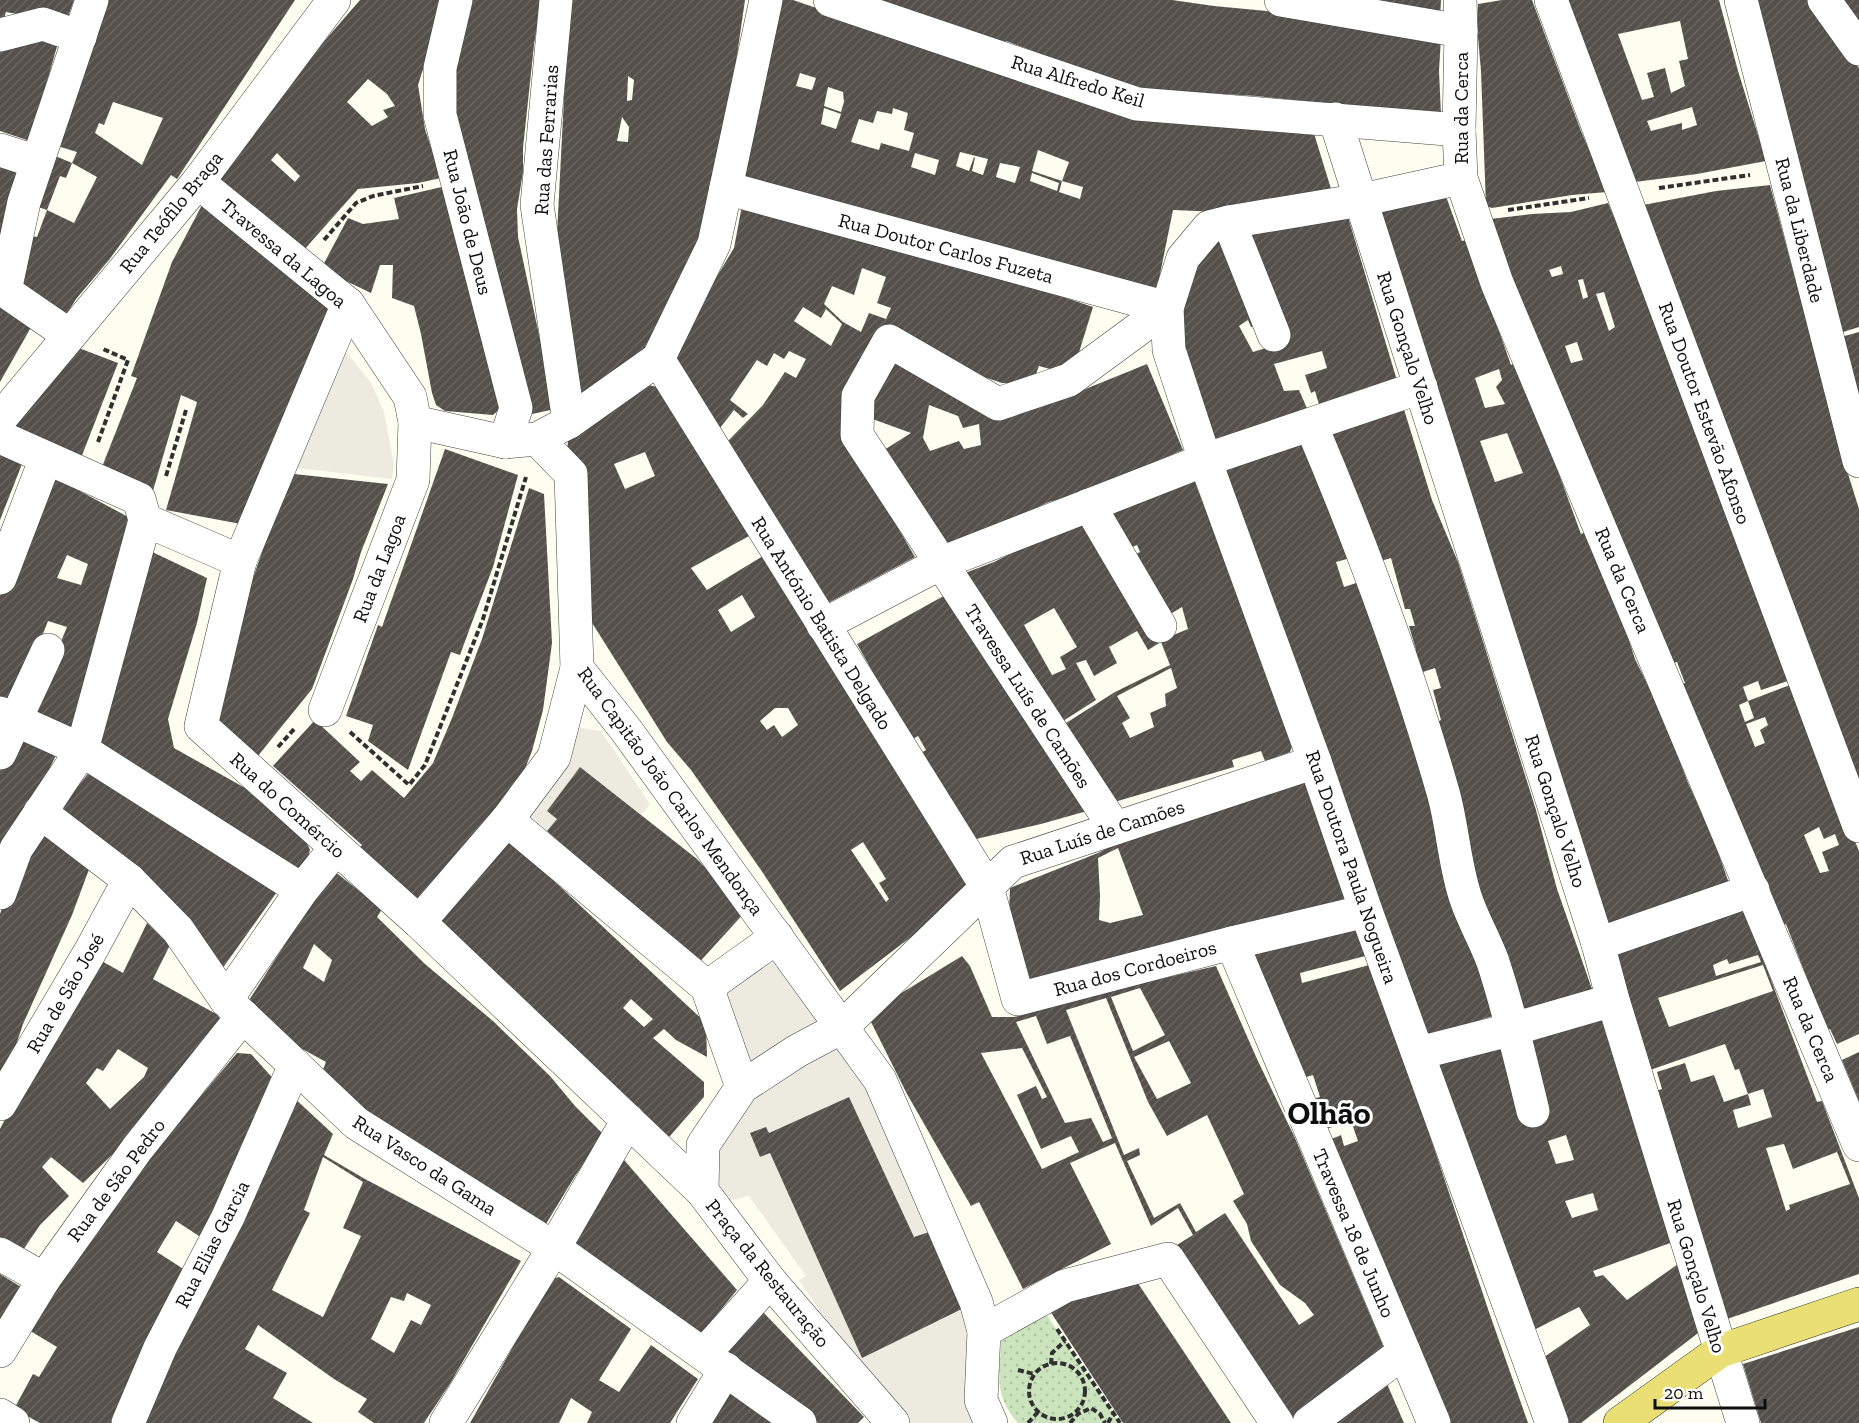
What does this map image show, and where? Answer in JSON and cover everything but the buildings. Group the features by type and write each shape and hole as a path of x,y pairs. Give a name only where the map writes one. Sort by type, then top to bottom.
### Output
{"main road":[{"path":"1620,1423 1720,1351 1859,1304"}],"street":[{"path":"69,335 4,291 24,202 92,0"},
{"name":"Rua Teófilo Braga","path":"0,418 198,182 334,0"},
{"name":"Rua João de Deus","path":"456,0 440,68 440,115 516,408 505,442"},
{"name":"Rua das Ferrarias","path":"556,0 537,205 569,422"},
{"path":"415,422 505,442 537,439 569,422 658,359 714,244 766,0"},
{"name":"Rua Alfredo Keil","path":"830,0 1137,104 1335,118 1459,130"},
{"path":"1281,0 1461,15"},
{"name":"Rua Doutor Estevão Afonso","path":"1551,0 1859,826"},
{"name":"Rua da Liberdade","path":"1741,0 1859,461"},
{"path":"1824,0 1859,49"},
{"name":"Rua da Cerca","path":"1461,15 1459,130 1461,178 1497,283 1859,1145"},
{"path":"0,35 43,24 80,37"},
{"name":"Rua Gonçalo Velho","path":"1335,118 1598,944 1743,1423"},
{"path":"0,150 37,162"},
{"path":"1167,308 1183,258 1209,228 1229,222 1361,200 1461,178"},
{"name":"Travessa da Lagoa","path":"198,182 348,304 410,397 415,422"},
{"name":"Rua Doutor Carlos Fuzeta","path":"726,188 1167,308"},
{"path":"1229,222 1275,335"},
{"path":"0,437 139,500 149,521 240,561 348,304"},
{"name":"Rua Doutora Paula Nogueira","path":"1167,308 1169,350 1205,460 1552,1423"},
{"name":"Travessa Luís de Camões","path":"1115,828 857,435 858,396 889,341 998,404 1069,380 1167,308"},
{"name":"Rua António Batista Delgado","path":"658,359 987,887"},
{"path":"823,625 941,563 1205,460 1420,387"},
{"name":"Rua da Lagoa","path":"325,710 413,480 415,422"},
{"path":"1311,425 1348,511 1398,645 1444,795 1453,846 1466,898 1492,960 1513,1029 1533,1111"},
{"name":"Rua Capitão João Carlos Mendonça","path":"537,439 572,474 577,668 626,730 777,937"},
{"path":"0,578 46,458"},
{"path":"1089,506 1160,626"},
{"path":"0,892 16,849 82,750 149,521"},
{"name":"Rua do Comércio","path":"240,561 201,726 419,922 702,1191"},
{"path":"0,753 8,716 48,650"},
{"path":"419,922 507,820 554,757 577,668"},
{"path":"8,716 82,750 302,890"},
{"name":"Rua Luís de Camões","path":"842,1028 1012,862 1315,762"},
{"name":"Rua Vasco da Gama","path":"40,812 129,880 178,930 235,1008 356,1123 554,1248 800,1423"},
{"path":"507,820 707,987 742,1087"},
{"name":"Rua de São Pedro","path":"0,1351 44,1279 235,1008 302,890 336,848"},
{"name":"Rua de São José","path":"0,1104 90,952 129,880"},
{"name":"Rua dos Cordoeiros","path":"987,887 1018,999 1232,943 1366,911"},
{"path":"1598,944 1753,890"},
{"path":"707,987 777,937 879,1080 976,1302 984,1331 981,1400 991,1423"},
{"name":"Travessa 18 de Junho","path":"1232,943 1434,1423"},
{"path":"1419,1053 1614,1000"},
{"name":"Praça da Restauração","path":"842,1028 797,1051 742,1087 703,1144 702,1191 771,1281 893,1423"},
{"name":"Rua Elias Garcia","path":"128,1423 159,1348 228,1217 295,1065"},
{"path":"446,1423 554,1248 628,1120"},
{"path":"0,1254 44,1279"},
{"path":"984,1331 1065,1286 1168,1258 1277,1423"},
{"path":"693,1423 715,1362 771,1281"},
{"path":"1309,1423 1404,1352"},
{"path":"0,1415 13,1423"}],"path":[{"path":"1474,215 1784,170"},
{"path":"302,267 356,203 373,196 456,180"},
{"path":"69,335 128,360 86,475"},
{"path":"149,521 186,410"},
{"path":"253,774 309,712 325,710 409,784 425,765 483,619 537,439"},
{"path":"1055,1326 1120,1423"},
{"path":"1051,1364 1052,1353 1065,1341"},
{"path":"1073,1368 1079,1362"},
{"path":"1060,1363 1073,1368 1084,1380 1083,1408 1069,1423 1065,1420 1051,1419 1038,1412 1031,1403 1029,1393 1034,1374 1051,1364 1060,1363"},
{"path":"1060,1420 1083,1408 1091,1408 1107,1423 1114,1413"},
{"path":"1028,1423 1038,1412"}],"green space":[{"path":"1044,1311 1120,1423 1018,1423 1010,1413 1001,1393 999,1374 1001,1340"}],"shaded area":[{"path":"334,337 371,383 384,412 394,465 392,479 280,466"},
{"path":"563,725 601,731 650,804 642,815 580,767 547,811 557,819 547,831 507,820"},
{"path":"777,937 842,1027 976,1302 991,1423 867,1423 881,1410 855,1363 799,1280 806,1276 749,1196 724,1202 703,1145 742,1087 707,987","holes":["849,1097 914,1237 928,1232 964,1309 862,1357 770,1153 760,1157 750,1134 766,1127 769,1133"]}],"district":[{"name":"Olhão","path":"1329,1113"}]}
